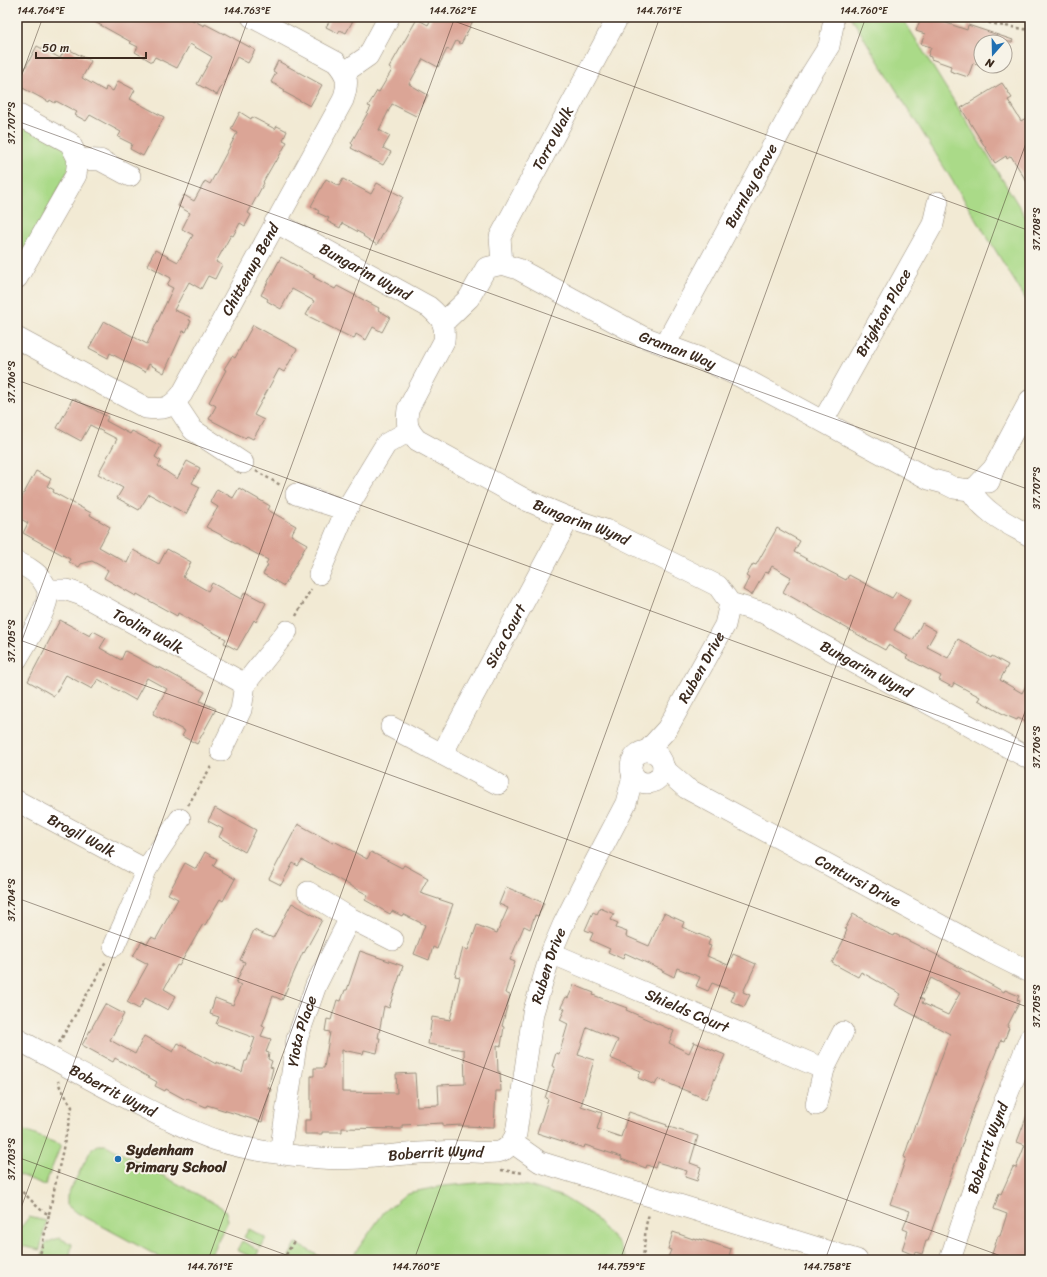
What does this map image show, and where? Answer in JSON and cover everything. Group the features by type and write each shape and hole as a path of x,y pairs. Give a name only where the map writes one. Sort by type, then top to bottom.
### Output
{"street":[{"path":"252,17 336,62 345,72 368,56 389,17"},
{"name":"Torro Walk","path":"502,264 500,237 618,17"},
{"name":"Burnley Grove","path":"664,345 812,73 829,46 833,25"},
{"name":"Chittenup Bend","path":"175,403 182,394 343,100 347,82 345,72"},
{"path":"17,114 70,143 78,159 76,175 17,278"},
{"path":"78,159 100,160 130,176"},
{"name":"Brighton Place","path":"823,422 933,224 938,202"},
{"name":"Bungarim Wynd","path":"275,222 429,307 443,322"},
{"path":"319,574 346,510 386,444 409,431 406,419 408,409 444,341 445,329 443,322 469,298 486,268 502,264"},
{"name":"Graman Way","path":"502,264 518,269 641,336 721,367 929,479 944,483 974,495"},
{"path":"17,338 146,408 166,408 175,403 193,430 243,464"},
{"path":"1030,400 994,468 977,486 974,495 990,513 1030,536"},
{"name":"Bungarim Wynd","path":"409,431 417,440 519,497 569,518 608,531 718,586 730,603 764,613 1030,759"},
{"path":"296,494 346,510"},
{"name":"Sica Court","path":"442,754 569,518"},
{"path":"17,562 28,568 42,579 48,590 46,603 41,616 17,659"},
{"name":"Toolim Walk","path":"48,590 67,590 82,595 245,684"},
{"name":"Ruben Drive","path":"513,1143 519,1118 533,1013 551,953 582,887 626,803 651,769 667,729 725,625 730,603"},
{"path":"221,751 241,710 245,684 287,631"},
{"path":"391,727 498,784"},
{"name":"Contursi Drive","path":"651,769 990,952 1030,972"},
{"name":"Brogil Walk","path":"17,801 146,870"},
{"path":"114,946 146,870 180,819"},
{"path":"308,892 350,918 393,940"},
{"name":"Yiota Place","path":"280,1153 297,1039 316,985 350,918"},
{"name":"Shields Court","path":"551,953 824,1069"},
{"path":"816,1105 824,1069 843,1032"},
{"name":"Boberrit Wynd","path":"950,1260 990,1138 1030,1038"},
{"name":"Boberrit Wynd","path":"17,1039 54,1067 215,1140 251,1149 321,1158 355,1159 438,1152 473,1152 494,1154 501,1152 513,1143"},
{"path":"513,1143 540,1162 857,1260"}],"path":[{"path":"965,17 1030,30"},
{"path":"243,464 296,494"},
{"path":"287,631 319,574"},
{"path":"180,819 221,751"},
{"path":"39,1260 72,1107 60,1087 54,1067 114,946"},
{"path":"17,1189 24,1192 44,1213 49,1214"},
{"path":"643,1260 646,1225 650,1210"},
{"path":"284,1260 294,1241"}],"green space":[{"path":"851,17 902,17 1030,224 1030,306"},
{"path":"17,120 66,147 73,161 17,269"},
{"path":"17,1128 61,1145 45,1185 17,1174"},
{"path":"98,1145 106,1145 221,1207 226,1212 228,1220 208,1260 165,1260 74,1211 67,1205 67,1196 91,1150"},
{"path":"488,1182 529,1186 563,1197 592,1215 620,1246 626,1260 350,1260 384,1212 407,1193 443,1186"},
{"path":"29,1217 46,1221 40,1250 17,1245 17,1233"},
{"path":"249,1229 266,1238 261,1247 244,1237"},
{"path":"59,1238 72,1244 69,1260 43,1260 42,1257 45,1243"},
{"path":"242,1241 259,1250 255,1259 237,1250"},
{"path":"296,1243 326,1260 287,1260"}],"building":[{"path":"86,17 187,17 204,26 205,24 224,33 255,50 248,63 237,57 217,95 197,84 212,57 190,44 177,68 155,57 152,62 135,52 138,47 130,43 131,42"},
{"path":"332,17 355,17 346,33 340,30 338,33 326,27"},
{"path":"432,17 475,17 461,44 456,41 451,51 447,49 438,67 423,59 409,84 428,95 416,116 392,104 379,130 390,136 383,148 391,152 383,165 351,148 353,145 351,143 371,107 368,106 377,91 379,92 392,70 389,68 417,19 428,25"},
{"path":"921,17 929,17 967,30 968,25 995,34 973,34 973,63 968,77 950,71 951,66 931,59 931,57 928,56 931,47 921,44 925,34 916,31"},
{"path":"37,46 60,58 66,48 91,61 82,78 105,91 106,87 113,91 118,81 135,90 130,99 164,117 143,156 130,149 132,144 118,137 121,132 90,115 86,121 75,115 77,112 56,101 55,103 50,100 49,102 17,85 17,66 24,70"},
{"path":"278,61 322,85 310,106 284,92 285,90 271,82 276,73 273,71"},
{"path":"1002,83 1012,98 1008,100 1021,121 1026,118 1030,125 1030,187 1011,156 1007,159 1006,156 995,163 961,108"},
{"path":"240,112 251,119 252,117 275,129 277,126 287,131 283,140 287,142 263,182 264,183 248,213 251,215 245,226 240,223 233,236 231,235 216,262 222,265 215,279 208,276 201,289 189,282 174,310 190,317 189,320 191,321 186,332 183,331 164,373 149,364 145,372 110,353 108,358 89,348 104,321 147,344 173,288 167,285 171,278 147,265 155,250 178,262 193,235 182,229 190,213 178,206 184,195 194,201 205,181 210,184 237,133 231,129"},
{"path":"326,179 339,186 343,179 371,194 377,183 403,197 377,245 363,236 364,235 342,223 340,228 327,221 329,218 318,213 319,211 311,206"},
{"path":"281,257 335,289 337,286 379,308 378,310 390,317 382,332 373,327 366,340 356,334 354,339 306,315 314,301 292,289 281,309 267,301 268,299 261,295"},
{"path":"253,325 297,349 284,372 279,369 254,415 264,420 253,439 247,436 245,438 209,419 216,406 209,402 226,370 224,369 232,356 235,358"},
{"path":"73,398 108,417 106,421 130,434 132,431 161,446 155,457 161,461 158,466 177,479 187,461 200,468 192,483 200,487 186,514 149,494 139,510 117,498 123,488 98,474 117,439 90,425 81,441 57,428"},
{"path":"36,471 51,479 47,486 54,490 53,492 91,513 90,515 110,527 99,547 127,563 133,550 159,564 167,549 191,562 183,577 208,591 212,583 241,599 245,592 266,603 256,622 254,620 237,650 224,643 226,639 178,613 177,616 104,578 108,570 92,561 81,564 79,567 69,562 70,559 23,533 28,523 17,517 17,506"},
{"path":"239,488 270,506 268,510 296,526 291,535 307,544 284,586 263,574 268,565 266,564 268,560 206,527 218,507 210,502 217,489 233,498"},
{"path":"777,528 800,541 794,552 819,566 846,580 849,575 892,598 896,592 910,600 894,630 913,640 922,623 936,631 927,647 948,658 958,639 991,658 992,656 1008,665 1000,680 1022,693 1030,678 1030,724 1018,718 1017,720 1005,715 978,700 980,697 954,683 952,687 939,680 941,676 906,658 908,656 888,645 885,650 783,592 791,577 772,566 768,573 765,572 752,595 743,590 749,578 746,576 753,564 756,565"},
{"path":"60,620 90,636 93,631 106,638 100,648 121,660 125,651 159,669 159,667 205,692 200,701 216,709 197,744 182,736 185,731 153,714 167,689 147,678 135,700 98,679 92,689 66,675 54,696 28,681"},
{"path":"215,808 256,830 245,852 219,837 223,829 208,821"},
{"path":"298,824 367,859 371,852 402,868 404,865 428,878 420,893 453,904 437,949 433,947 429,960 414,954 425,925 403,914 402,916 392,911 390,914 365,900 368,895 302,860 298,866 293,863 281,885 269,879"},
{"path":"205,852 217,859 213,866 235,879 223,901 220,899 205,925 203,924 179,966 177,965 164,989 176,996 168,1010 145,998 139,1009 127,1002 148,964 133,956 142,941 147,944 151,937 156,939 178,899 168,894 185,863 196,869"},
{"path":"506,887 544,903 538,916 535,915 530,929 524,926 510,960 515,962 505,993 510,995 502,1026 504,1027 501,1046 497,1045 498,1072 500,1072 501,1091 496,1091 494,1127 462,1125 443,1126 443,1123 402,1125 402,1129 342,1128 342,1132 305,1134 305,1120 311,1120 311,1076 314,1076 314,1068 324,1068 330,1032 325,1031 327,1019 331,1020 337,1000 341,1001 345,990 347,990 360,951 403,966 389,1008 384,1006 378,1038 380,1038 377,1053 364,1050 363,1054 342,1050 342,1092 397,1093 396,1074 415,1073 417,1106 439,1105 438,1085 465,1084 464,1050 428,1044 432,1017 450,1020 460,977 455,976 463,948 468,950 477,925 497,933 508,908 499,904"},
{"path":"292,903 322,920 304,953 303,952 282,1000 273,996 262,1026 265,1027 261,1036 271,1039 266,1052 269,1053 268,1059 272,1061 270,1067 273,1068 268,1088 271,1089 262,1122 207,1105 206,1107 187,1099 186,1100 166,1089 165,1091 155,1086 157,1082 115,1058 113,1062 82,1045 105,1004 124,1014 110,1040 135,1054 144,1036 173,1052 178,1043 216,1064 216,1062 242,1072 255,1038 216,1024 219,1017 210,1014 215,998 233,1005 241,985 236,983 245,962 240,960 254,930 273,938"},
{"path":"600,908 614,914 611,920 618,923 616,928 627,932 626,936 649,946 664,913 684,922 682,927 710,939 708,945 711,946 707,956 728,965 733,954 756,964 743,992 750,995 744,1007 731,1001 735,992 712,983 708,991 696,986 700,977 677,968 674,977 625,953 623,959 608,952 610,949 590,940 593,933 585,930 593,912 597,914"},
{"path":"853,914 887,933 894,936 895,934 935,954 1004,992 1005,990 1019,996 1017,1000 1020,1001 1007,1027 1009,1028 1004,1041 1001,1040 974,1108 928,1241 926,1241 922,1254 915,1252 914,1255 902,1250 908,1231 903,1229 910,1211 890,1204 906,1158 904,1157 915,1124 917,1125 950,1034 895,1005 901,994 861,972 858,977 832,963 845,937 847,930 845,929","holes":["931,978 960,993 948,1015 922,1003 924,1000 920,998"]},
{"path":"574,985 594,993 593,995 627,1008 626,1010 674,1031 669,1043 689,1053 694,1042 725,1055 706,1099 658,1079 655,1085 638,1078 641,1071 610,1058 618,1040 587,1027 578,1055 594,1060 581,1106 602,1113 597,1129 621,1137 629,1112 698,1136 690,1163 701,1167 697,1181 685,1177 687,1171 657,1162 655,1168 647,1165 646,1168 621,1159 622,1157 585,1145 584,1148 537,1133 548,1099 545,1098 555,1067 552,1066 556,1053 559,1054 568,1024 560,1020 565,1009 561,1007 566,997 568,998"},
{"path":"1029,1110 1030,1260 990,1260 1007,1214 994,1209 999,1193 1001,1194 1013,1167 1016,1168 1025,1145 1017,1142"},
{"path":"673,1232 731,1249 728,1260 667,1260 671,1250 668,1249"}],"place":[{"name":"Sydenham Primary School","path":"118,1159"}]}
